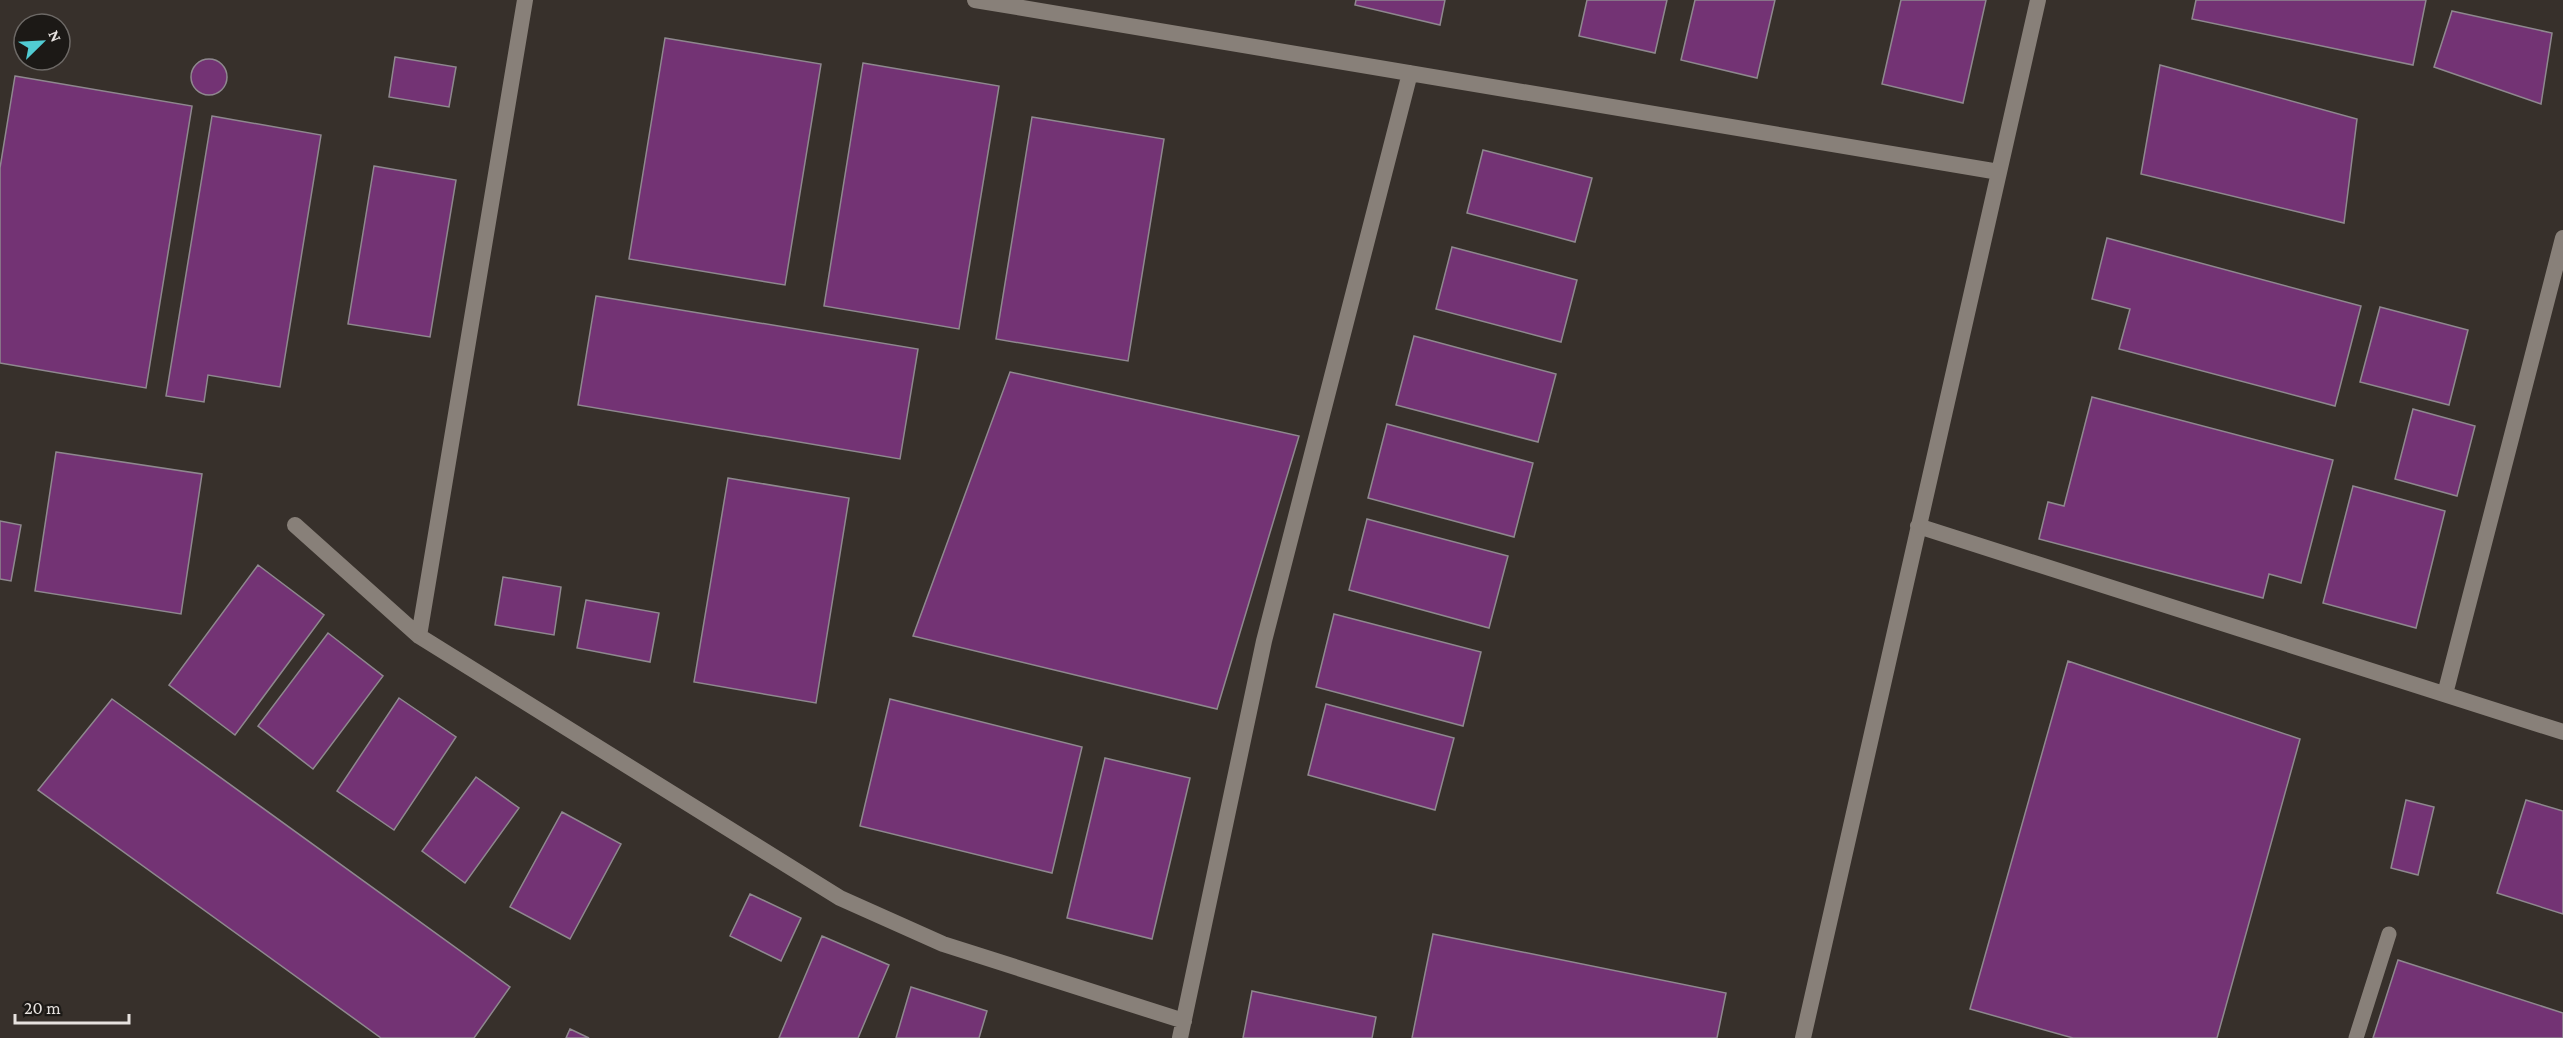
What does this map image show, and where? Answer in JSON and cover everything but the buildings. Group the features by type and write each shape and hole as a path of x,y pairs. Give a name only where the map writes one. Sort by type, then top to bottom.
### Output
{"street":[{"path":"419,636 525,0"},
{"path":"975,0 1999,172"},
{"path":"1803,1038 2038,0"},
{"path":"1180,1038 1264,641 1410,73"},
{"path":"2445,694 2563,238"},
{"path":"295,525 419,636 840,898 943,944 1184,1021"},
{"path":"1918,526 2563,732"}],"lane":[{"path":"2356,1038 2389,934"}]}
